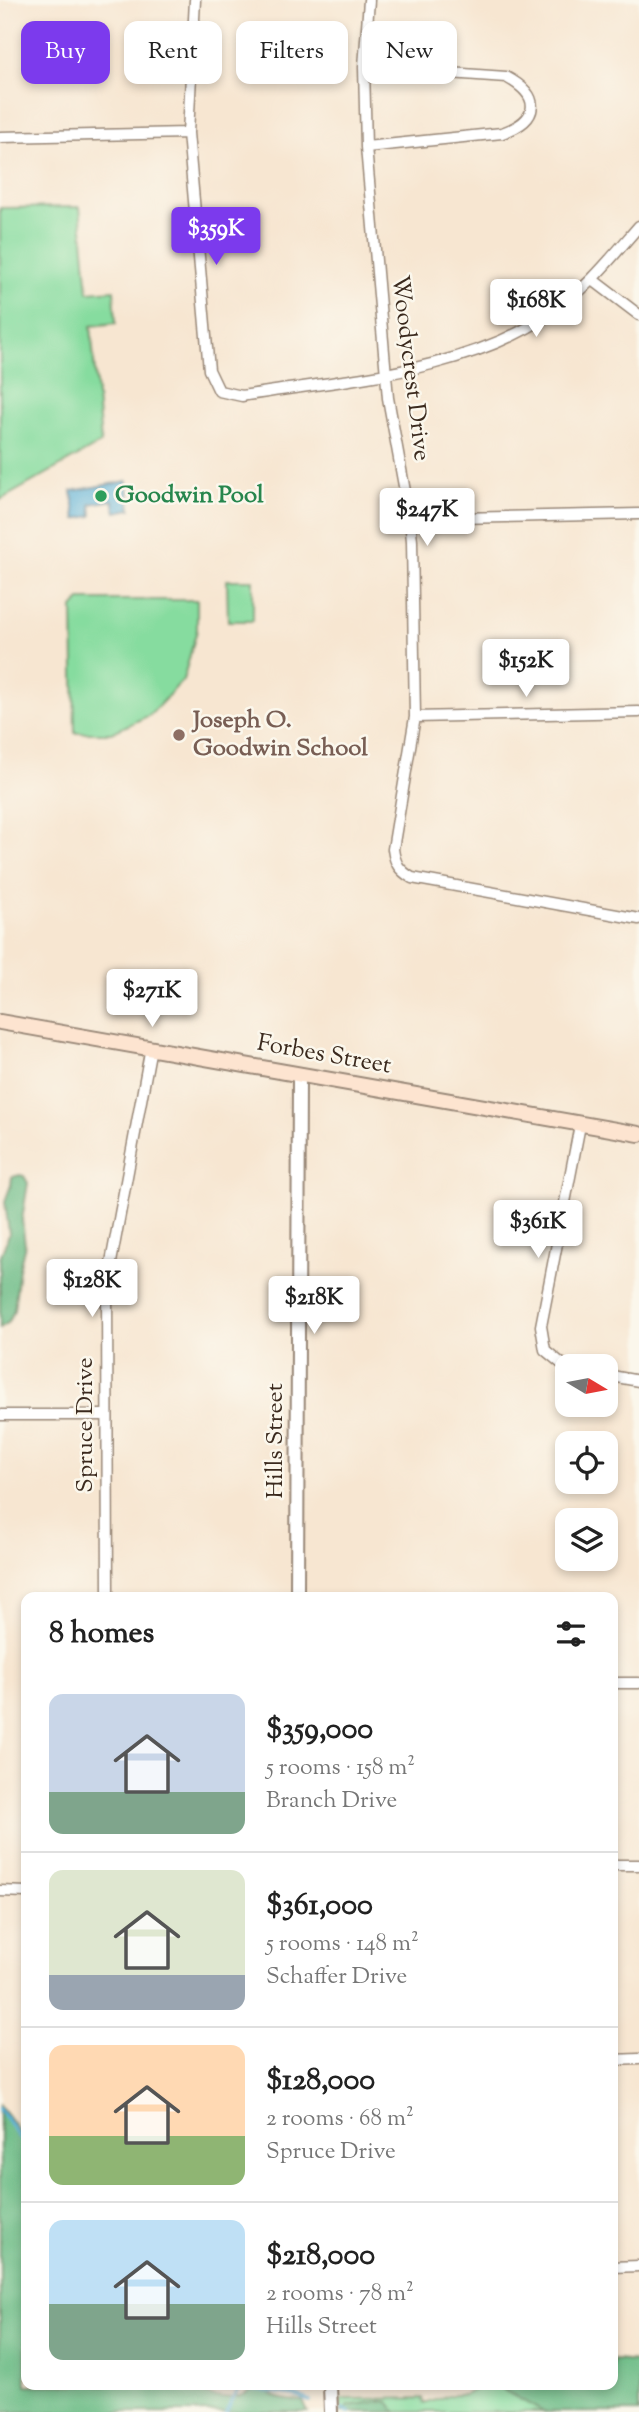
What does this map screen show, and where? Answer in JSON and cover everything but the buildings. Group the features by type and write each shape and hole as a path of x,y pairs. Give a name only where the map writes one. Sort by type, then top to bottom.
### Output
{"main road":[{"name":"Forbes Street","path":"0,1022 639,1134"}],"street":[{"path":"195,0 188,133 209,370 219,391 242,396 385,374 445,361 504,339 552,313 593,280 639,226"},
{"name":"Woodycrest Drive","path":"367,21 369,0"},
{"path":"366,147 502,133 521,126 531,112 530,96 522,85 506,77 457,74"},
{"name":"Woodycrest Drive","path":"364,84 366,147 385,374 410,519 415,717 393,849 394,862 402,872 412,878 639,919"},
{"path":"0,137 188,133"},
{"path":"593,280 639,315"},
{"path":"410,519 639,514"},
{"path":"415,717 639,712"},
{"name":"Spruce Drive","path":"108,1592 107,1284 151,1047"},
{"name":"Hills Street","path":"297,1592 299,1074"},
{"path":"555,1358 545,1350 541,1326 580,1125"},
{"path":"618,1377 639,1381"},
{"path":"0,1415 106,1415"},
{"path":"618,1683 639,1684"},
{"path":"618,1865 639,1865"},
{"path":"0,1891 21,1892"},
{"path":"618,2060 639,2059"},
{"path":"618,2267 639,2266"},
{"path":"330,2390 331,2412"}],"green space":[{"path":"80,207 88,292 114,290 116,323 91,326 101,443 0,500 0,208"},
{"path":"227,580 253,580 253,621 228,621"},
{"path":"80,600 197,600 197,630 183,680 150,715 111,733 75,733 73,608"},
{"path":"24,1176 28,1183 22,1220 25,1245 14,1310 9,1322 0,1328 0,1258 9,1234 5,1201 12,1177"},
{"path":"0,2105 21,2134 21,2390 199,2390 209,2395 229,2398 252,2390 264,2390 286,2400 303,2401 308,2412 0,2412"},
{"path":"618,2360 639,2362 639,2412 543,2412 505,2391 618,2390"},
{"path":"474,2390 617,2390 639,2412 341,2412 341,2399 423,2398 424,2404 448,2395 464,2395"},
{"path":"389,2402 397,2412 344,2412 348,2406"}],"water":[{"name":"Goodwin Pool","path":"127,481 131,509 116,512 113,500 91,504 92,516 76,519 72,491"}],"waterway":[{"path":"0,2109 21,2140"},
{"path":"226,2412 238,2390"},
{"path":"260,2390 294,2395 310,2401"},
{"path":"343,2410 349,2412"}],"place":[{"name":"Goodwin Pool","path":"101,496"},
{"name":"Joseph O. Goodwin School","path":"179,735"}]}
